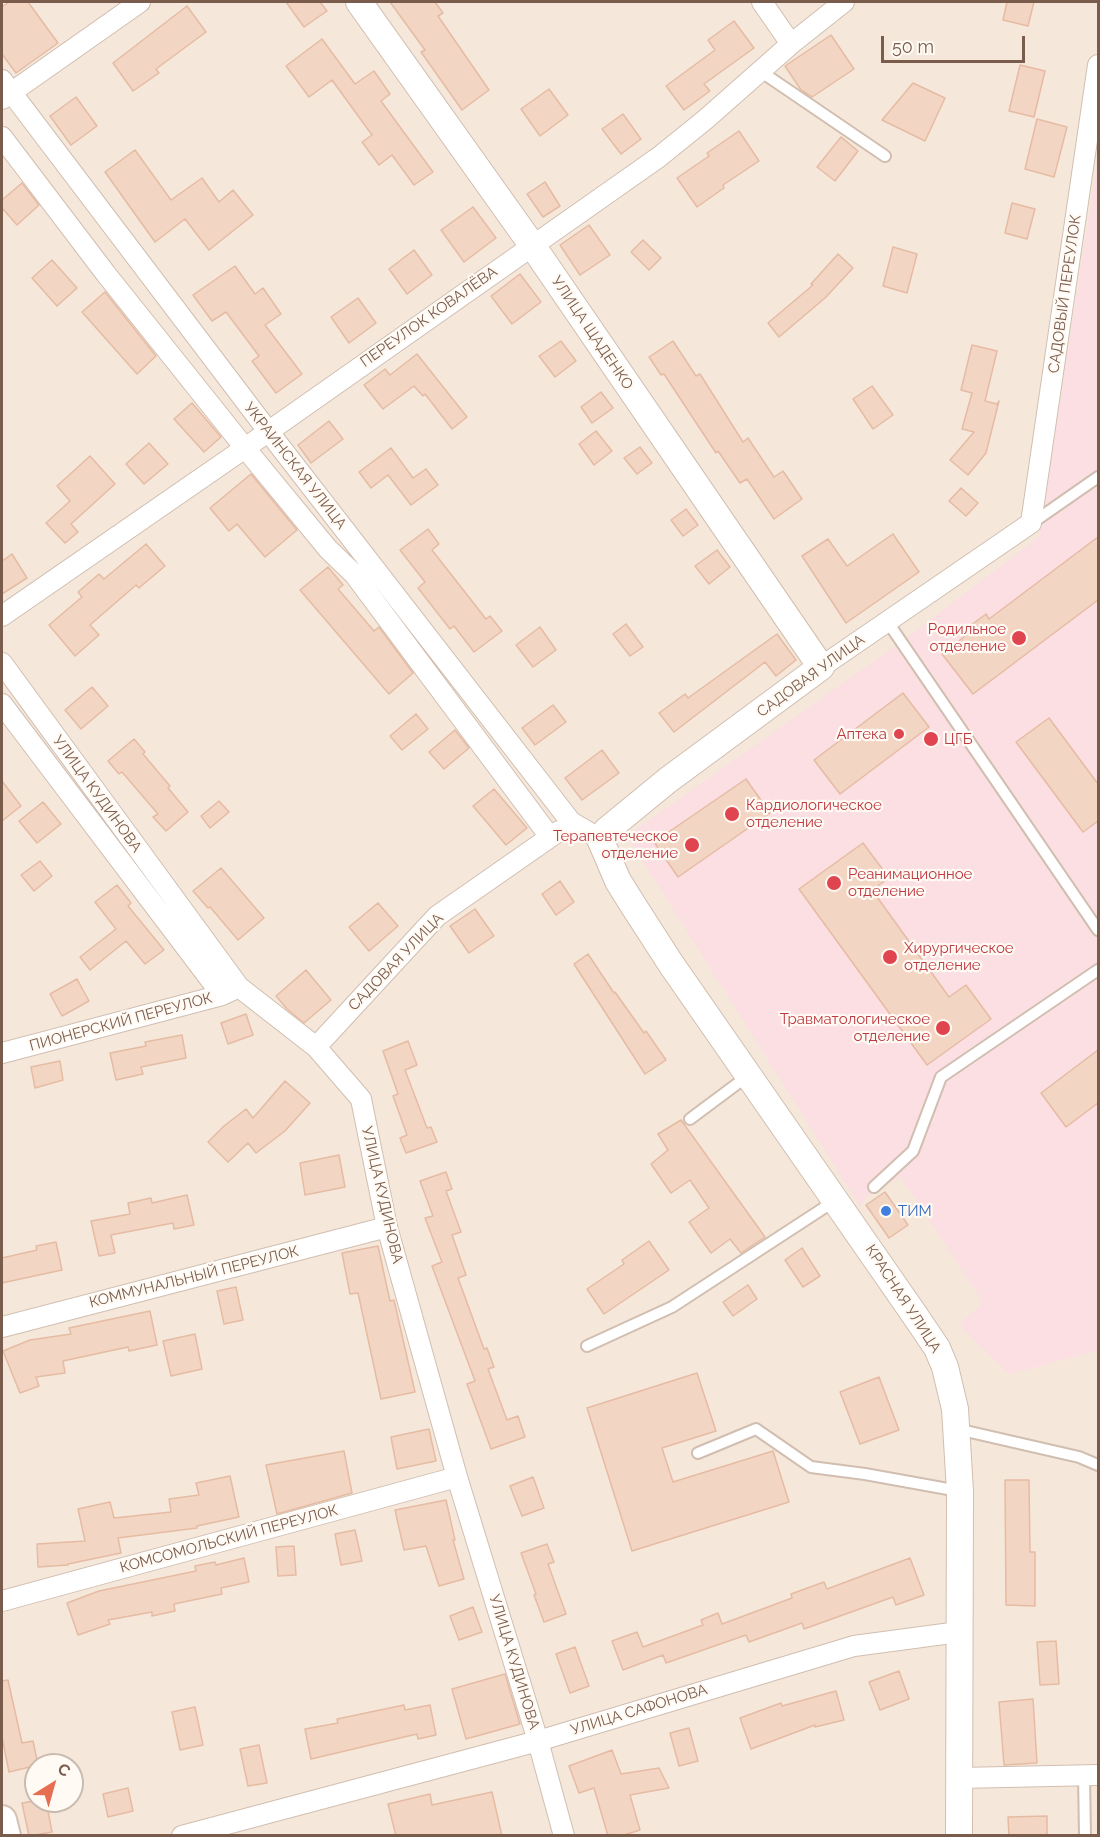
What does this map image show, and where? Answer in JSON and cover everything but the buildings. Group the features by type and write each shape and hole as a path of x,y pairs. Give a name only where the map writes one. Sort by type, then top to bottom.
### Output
{"main road":[{"path":"2,1820 6,1836"}],"street":[{"path":"5,90 140,2"},
{"name":"УЛИЦА ЩАДЕНКО","path":"359,2 532,245 821,667"},
{"path":"762,2 791,44"},
{"name":"ПЕРЕУЛОК КОВАЛЁВА","path":"2,616 659,157 791,44 844,2"},
{"name":"САДОВЫЙ ПЕРЕУЛОК","path":"1031,524 1098,69"},
{"name":"УКРАИНСКАЯ УЛИЦА","path":"5,90 572,822 600,839"},
{"name":"УКРАИНСКАЯ УЛИЦА","path":"2,137 106,274 245,448 328,549 354,574 550,837"},
{"name":"САДОВАЯ УЛИЦА","path":"600,839 607,830 668,780 821,667 1031,524"},
{"name":"УЛИЦА КУДИНОВА","path":"2,663 231,991"},
{"name":"УЛИЦА КУДИНОВА","path":"2,704 231,991 316,1047 361,1099 387,1227 457,1477 538,1741 564,1836"},
{"name":"САДОВАЯ УЛИЦА","path":"316,1047 437,916 572,822"},
{"name":"КРАСНАЯ УЛИЦА","path":"600,839 618,881 671,964 750,1074 937,1348 951,1387 957,1429 960,1491 959,1836"},
{"name":"ПИОНЕРСКИЙ ПЕРЕУЛОК","path":"2,1053 231,991"},
{"name":"КОММУНАЛЬНЫЙ ПЕРЕУЛОК","path":"2,1327 387,1227"},
{"name":"КОМСОМОЛЬСКИЙ ПЕРЕУЛОК","path":"2,1601 457,1477"},
{"name":"УЛИЦА САФОНОВА","path":"182,1836 538,1741 854,1646 959,1632"},
{"path":"960,1779 1091,1775"}],"lane":[{"path":"760,71 885,156"},
{"path":"1031,524 1098,477"},
{"path":"887,621 1098,930"},
{"path":"874,1187 913,1151 941,1077 1098,970"},
{"path":"690,1119 750,1074"},
{"path":"587,1346 672,1306 837,1200"},
{"path":"698,1453 756,1429 811,1467 866,1474 960,1491"},
{"path":"957,1429 1078,1457 1098,1465"},
{"path":"1085,1836 1091,1775"}],"shaded area":[{"path":"2,2 1098,2 1098,1835 2,1836"},
{"name":"ЦГБ","path":"1098,157 1098,1351 1009,1374 959,1325 983,1302 900,1176 869,1195 860,1206 627,836 901,642 1039,537"}],"place":[{"name":"Родильное отделение","path":"1019,638"},
{"name":"Аптека","path":"899,734"},
{"name":"ЦГБ","path":"931,739"},
{"name":"Кардиологическое отделение","path":"732,814"},
{"name":"Терапевтеческое отделение","path":"692,845"},
{"name":"Реанимационное отделение","path":"834,883"},
{"name":"Хирургическое отделение","path":"890,957"},
{"name":"Травматологическое отделение","path":"943,1028"},
{"name":"ТИМ","path":"886,1211"}]}
